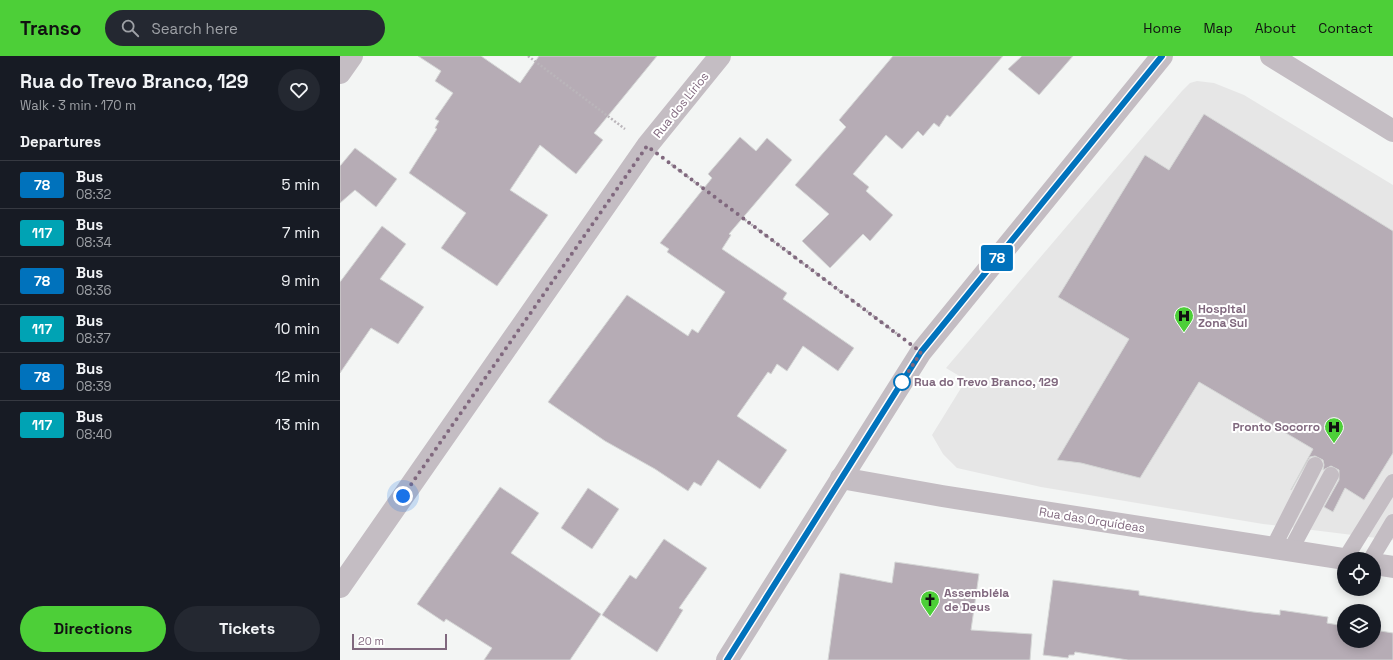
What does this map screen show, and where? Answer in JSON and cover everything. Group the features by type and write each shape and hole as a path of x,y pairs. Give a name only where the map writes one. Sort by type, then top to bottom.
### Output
{"street":[{"path":"340,73 352,56"},
{"name":"Rua dos Lírios","path":"340,587 647,146 720,56"},
{"path":"727,660 921,352 1162,56"},
{"path":"1271,56 1393,131"},
{"name":"Rua das Orquídeas","path":"841,478 942,496 1337,558"},
{"path":"1381,565 1393,567"}],"lane":[{"path":"1281,550 1315,465"},
{"path":"1281,550 1331,475"},
{"path":"1349,552 1393,482"},
{"path":"1375,552 1393,522"}],"path":[{"path":"528,56 921,352"}],"shaded area":[{"name":"Hospital Zona Sul","path":"1197,81 1214,83 1244,95 1393,185 1393,540 1263,524 1041,487 957,468 943,454 932,435 966,380 946,368 1182,91 1190,83"}],"building":[{"path":"418,56 481,56 520,83 539,56 657,56 594,133 603,140 576,174 540,145 510,190 548,215 497,286 441,248 466,213 409,173 437,129 435,128 439,121 435,119 453,93 435,81 441,71"},
{"path":"893,56 1003,56 950,117 947,115 939,127 934,123 923,136 918,131 902,149 886,135 853,174 869,187 866,191 893,215 870,241 863,234 830,268 802,241 829,214 795,185 846,127 839,120"},
{"path":"1022,56 1073,56 1039,95 1008,69"},
{"path":"1204,114 1393,231 1393,453 1364,500 1345,488 1333,512 1324,507 1339,480 1339,470 1331,466 1323,470 1323,460 1315,456 1310,457 1291,490 1313,449 1199,382 1140,478 1081,463 1057,460 1129,339 1058,297 1145,155 1169,170"},
{"path":"740,137 756,151 767,138 792,160 729,234 731,235 722,249 787,293 783,299 854,348 838,371 803,346 787,371 777,364 771,374 768,372 737,416 787,450 760,489 718,460 701,486 694,482 688,491 655,469 605,441 548,402 627,295 688,336 692,329 698,333 725,292 667,252 669,249 660,243 712,178 708,174"},
{"path":"355,148 397,179 376,207 355,190 340,203 340,166"},
{"path":"382,226 406,244 380,279 424,307 398,344 371,328 340,373 340,282"},
{"path":"500,487 539,513 511,553 601,614 570,660 484,660 492,648 446,619 444,622 417,604"},
{"path":"588,488 619,509 592,549 561,528"},
{"path":"664,539 707,568 679,608 683,610 657,652 602,615 630,575 636,579"},
{"path":"895,562 979,574 971,630 1032,634 1030,660 828,660 840,573 892,583"},
{"path":"1053,580 1139,591 1139,595 1253,612 1280,615 1280,610 1328,617 1327,623 1337,625 1337,648 1381,648 1381,631 1393,633 1393,660 1128,660 1075,652 1074,655 1069,655 1068,658 1043,655"}],"bus line":[{"name":"78","path":"727,660 921,352 1162,56"}],"place":[{"name":"Hospital Zona Sul","path":"1184,333"},
{"name":"Rua do Trevo Branco, 129","path":"902,382"},
{"name":"Pronto Socorro","path":"1334,444"},
{"name":"Assembléia de Deus","path":"930,617"}],"route":[{"path":"403,496 647,146 921,352 902,382"}]}
